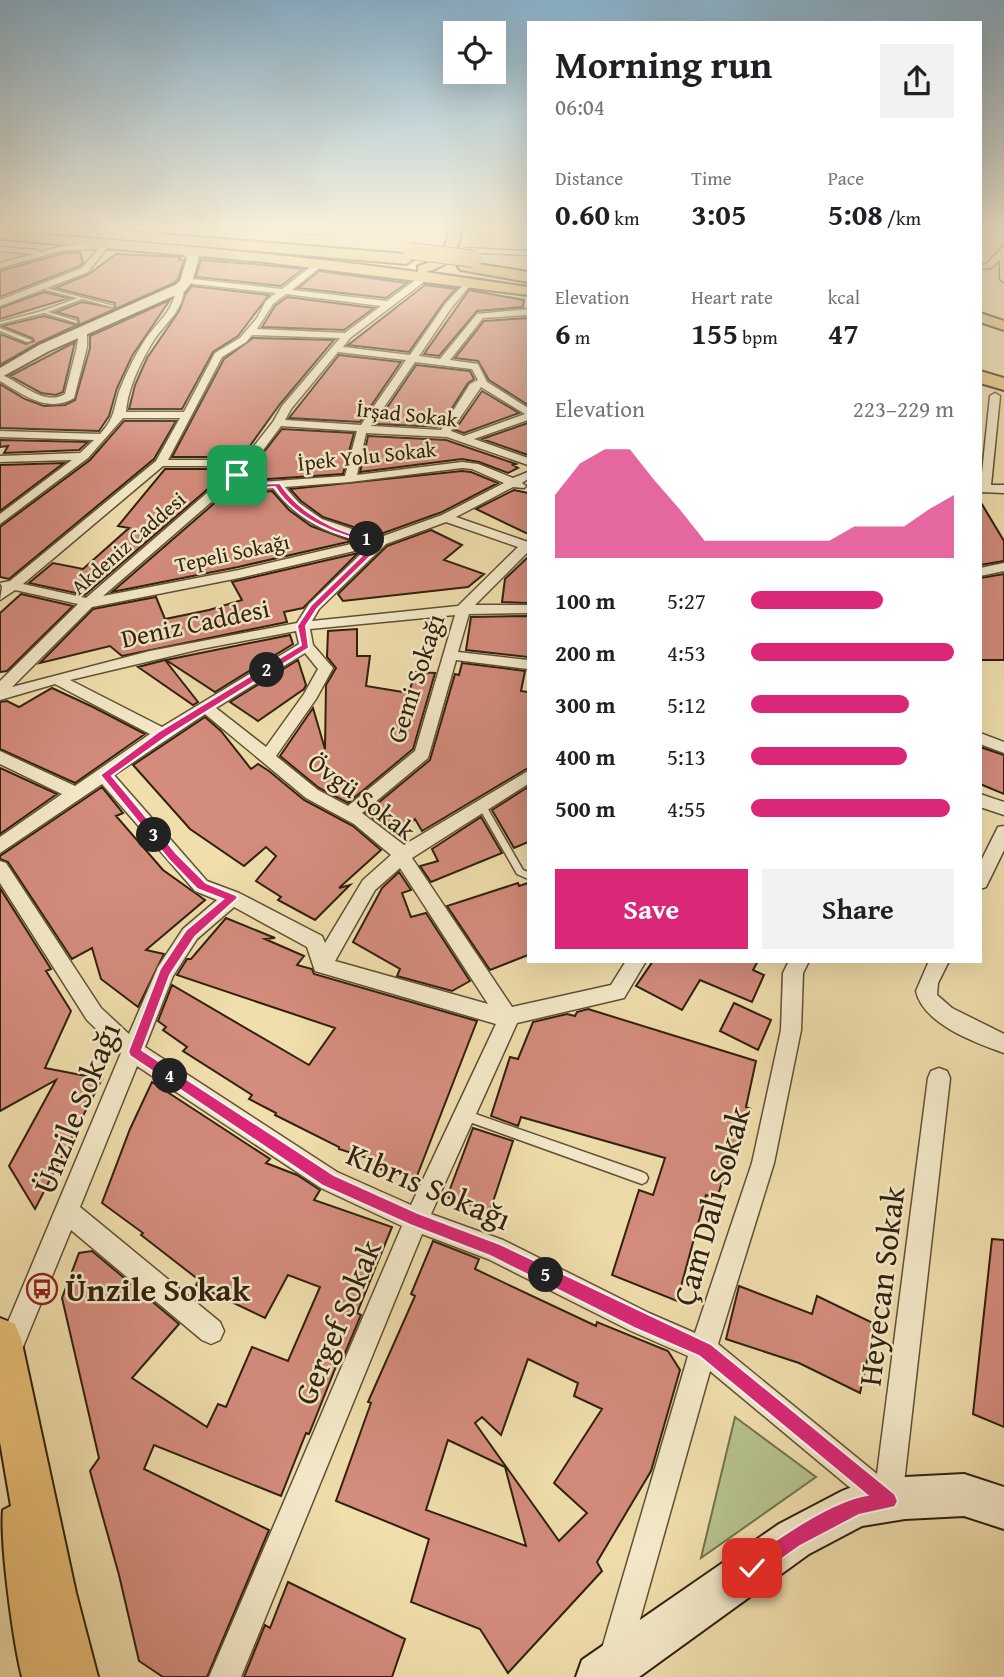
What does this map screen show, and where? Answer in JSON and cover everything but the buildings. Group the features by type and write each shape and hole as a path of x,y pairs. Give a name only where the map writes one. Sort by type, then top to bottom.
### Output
{"highway":[{"path":"982,364 1004,370"},
{"path":"982,378 999,390"}],"main road":[{"path":"982,318 1004,326"},
{"path":"3,1349 58,1625 73,1677"},
{"path":"0,1427 36,1633 47,1677"}],"street":[{"path":"0,376 78,326 127,306"},
{"path":"0,520 103,437 120,415 122,400 141,354 157,328 178,306"},
{"path":"0,596 6,584 160,463 170,449 218,355 251,332 267,306"},
{"name":"Akdeniz Caddesi","path":"0,692 70,619 248,463 286,408 336,349 348,336 386,306"},
{"path":"350,479 361,433 367,428 448,306"},
{"path":"443,362 480,316 527,312"},
{"path":"0,376 53,403 64,401 70,396 82,347 78,326"},
{"path":"251,332 348,336"},
{"path":"336,349 475,366 482,383"},
{"path":"482,383 527,413"},
{"path":"444,434 474,386 482,383"},
{"path":"999,390 982,488 1004,489"},
{"path":"465,439 527,414"},
{"path":"120,415 186,415"},
{"name":"İrşad Sokak","path":"278,423 444,434 527,462"},
{"path":"0,434 103,437"},
{"path":"0,459 82,456"},
{"path":"160,463 248,463"},
{"name":"İpek Yolu Sokak","path":"221,488 350,479 462,465 474,466 527,489"},
{"name":"Tepeli Sokağı","path":"90,603 239,574 382,541 446,518 527,476"},
{"path":"277,485 288,502 320,522 352,537 382,541"},
{"path":"446,518 527,546 463,609"},
{"path":"268,756 311,696 326,668 306,646 302,626 314,607 382,541"},
{"path":"982,572 1004,568"},
{"path":"6,584 90,603"},
{"name":"Deniz Caddesi","path":"0,692 135,659 302,626 463,609 527,609"},
{"name":"Gemi Sokağı","path":"349,815 422,754 463,609"},
{"path":"0,846 162,734 306,646"},
{"path":"450,655 527,665"},
{"path":"56,679 162,734"},
{"name":"Övgü Sokak","path":"206,707 312,794 349,815 396,848 509,1019"},
{"path":"982,739 1004,748"},
{"path":"0,757 76,794"},
{"path":"105,775 173,857 201,886 232,898 315,942 322,965"},
{"path":"322,965 369,885 402,855 527,778"},
{"path":"982,801 1004,809"},
{"path":"982,879 1004,832"},
{"name":"Kıbrıs Sokağı","path":"0,868 94,1014 134,1052 329,1180 416,1220 494,1249 640,1322 705,1350 888,1501"},
{"name":"Ünzile Sokağı","path":"3,1349 67,1212 165,973 190,934 232,898"},
{"path":"322,965 509,1019 510,1016 617,992 635,963"},
{"name":"Çam Dalı Sokak","path":"605,1673 705,1350 720,1291 763,1163 791,1030 793,973 798,963"},
{"path":"938,963 925,992 927,999 940,1012 1004,1044"},
{"name":"Gergef Sokak","path":"225,1677 416,1220 509,1019"},
{"name":"Heyecan Sokak","path":"888,1501 939,1078"},
{"path":"67,1212 211,1331"},
{"path":"605,1673 794,1539 857,1506 964,1495 1004,1508"}],"lane":[{"path":"0,323 60,306"},
{"path":"44,312 78,326"},
{"path":"0,329 29,341"},
{"path":"482,806 520,872 527,876"},
{"path":"464,1115 642,1178"}],"green space":[{"path":"735,1417 816,1477 701,1558"}],"place":[{"name":"Ünzile Sokak","path":"42,1289"}],"route":[{"path":"237,475 221,488 277,485 288,502 320,522 352,537 382,541 314,607 302,626 306,646 162,734 105,775 173,857 201,886 232,898 190,934 165,973 134,1052 329,1180 416,1220 494,1249 640,1322 705,1350 888,1501 857,1506 794,1539 752,1568"}]}
